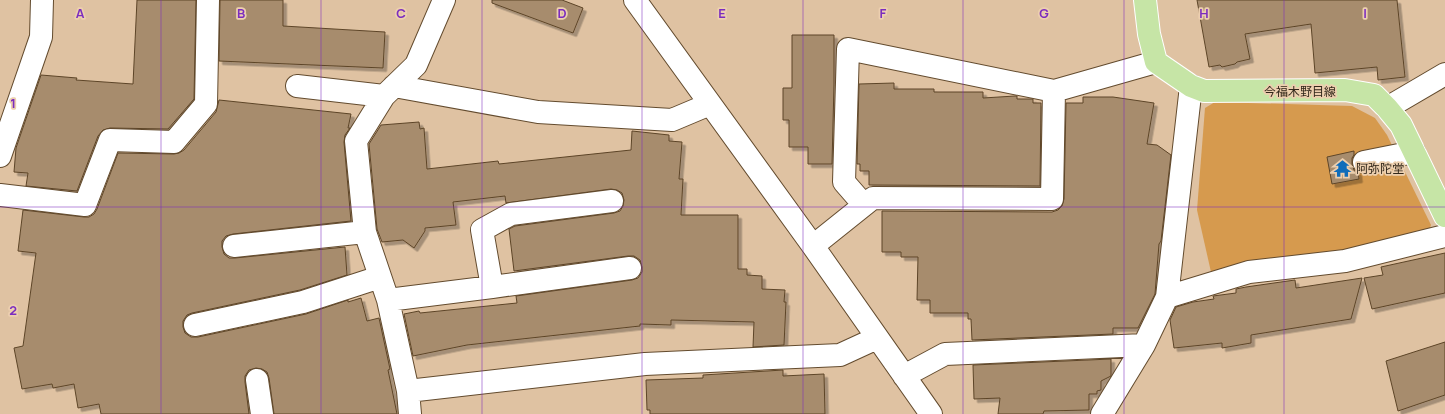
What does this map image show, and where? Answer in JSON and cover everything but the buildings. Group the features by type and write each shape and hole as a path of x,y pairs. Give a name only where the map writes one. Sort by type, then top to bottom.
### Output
{"main road":[{"path":"1145,0 1149,34 1156,62"},
{"name":"今福木野目線","path":"1156,62 1190,86 1204,91 1344,90 1374,95 1401,125 1445,216"}],"street":[{"path":"0,156 41,38 42,0"},
{"path":"0,195 85,205 110,140 174,142 206,104 208,0"},
{"path":"410,414 408,391 388,300 365,232 356,141 389,91 416,65 444,0"},
{"path":"635,0 931,414"},
{"path":"864,205 844,182 848,49 1054,92 1156,62"},
{"path":"1387,108 1445,74"},
{"path":"297,86 389,91 538,112 664,120 672,120 710,104"},
{"path":"1102,414 1144,345 1168,297 1190,86"},
{"path":"812,246 873,198 1052,200 1054,92"},
{"path":"1364,162 1414,152"},
{"path":"492,287 482,230 511,214 612,200"},
{"path":"234,246 365,232"},
{"path":"1168,297 1249,272 1344,262 1445,236"},
{"path":"388,300 630,268"},
{"path":"195,325 303,302 380,277"},
{"path":"408,391 645,364 840,355 877,338"},
{"path":"904,376 945,354 1144,345"},
{"path":"257,380 262,414"}],"shaded area":[{"path":"1215,102 1352,106 1375,118 1387,135 1431,225 1428,233 1345,255 1211,272 1197,210 1205,108"}],"place":[{"name":"阿弥陀堂","path":"1343,168"}]}
